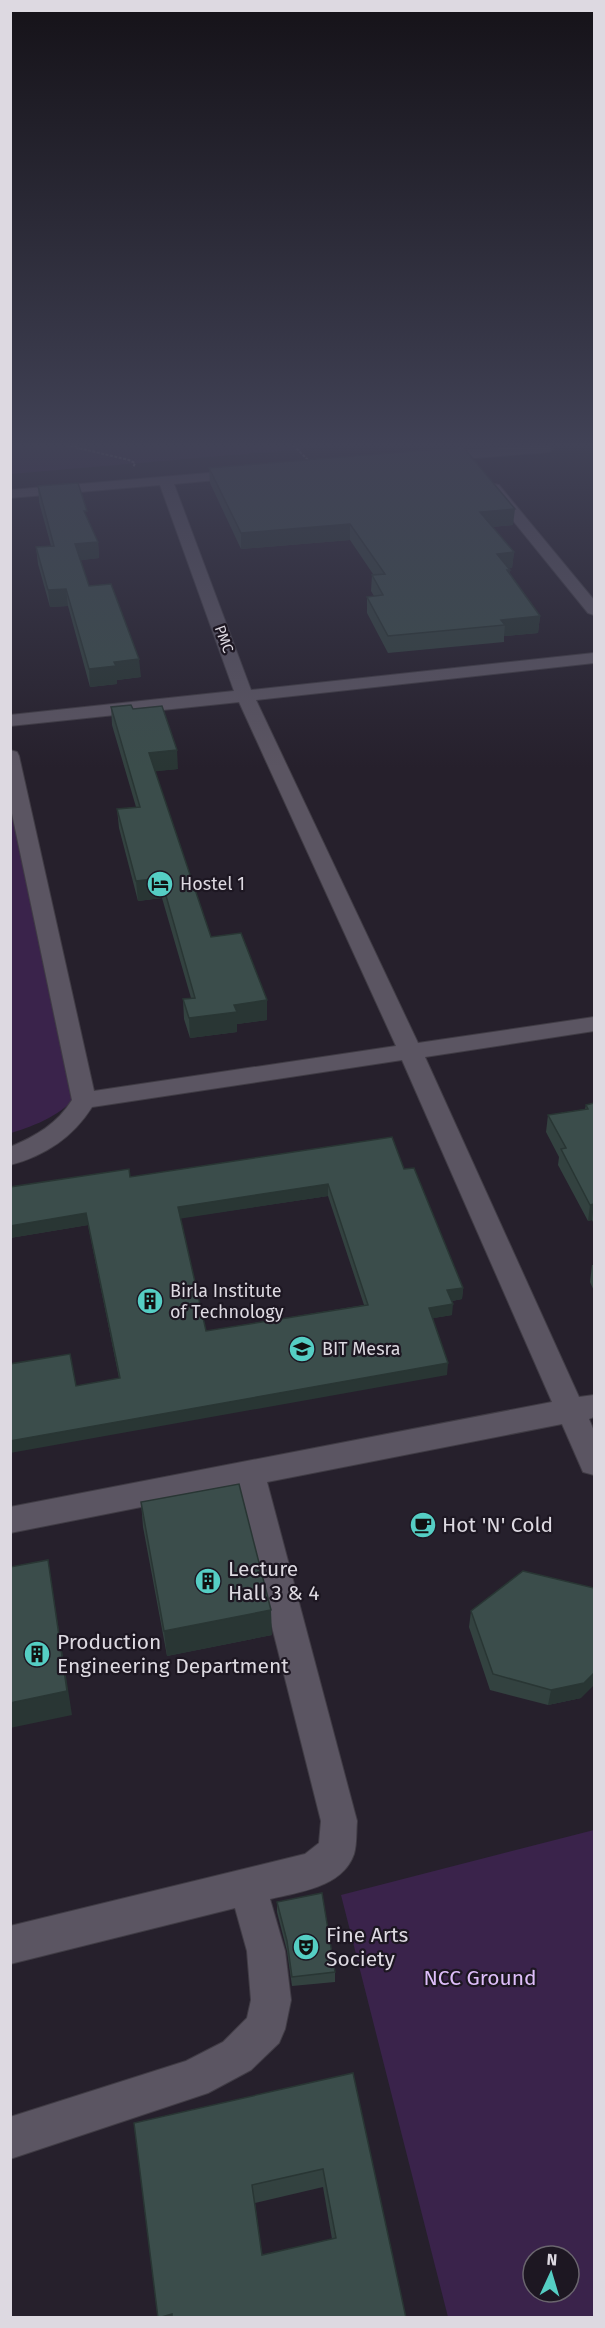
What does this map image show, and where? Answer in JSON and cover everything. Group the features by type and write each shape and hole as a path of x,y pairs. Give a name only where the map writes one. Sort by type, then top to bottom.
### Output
{"street":[{"name":"PMC","path":"192,551 245,696 411,1053 583,1408 594,1463"},
{"path":"545,551 594,610"},
{"path":"10,721 594,658"},
{"path":"10,756 84,1101 73,1120 49,1140 10,1158"},
{"path":"84,1101 594,1024"},
{"path":"10,1520 583,1408"},
{"path":"10,1945 314,1870 336,1852 339,1821 249,1474"},
{"path":"10,2138 194,2079 237,2056 265,2029 271,2000 266,1951 248,1887"}],"green space":[{"path":"10,768 79,1093 57,1113 11,1133"},
{"name":"NCC Ground","path":"594,1830 594,2317 448,2317 341,1895"}],"building":[{"path":"37,551 77,551 89,586 111,584 139,659 114,662 116,666 89,669 66,589 48,590"},
{"path":"369,551 513,551 497,554 540,616 501,620 505,625 388,636 367,597 383,595 372,575 385,574"},
{"name":"Hostel 1","path":"131,705 133,709 162,706 177,750 149,753 211,937 241,933 267,1000 234,1005 237,1012 189,1018 183,999 195,998 161,878 136,881 117,809 140,807 111,707"},
{"path":"594,1103 594,1204 590,1205 561,1149 566,1148 548,1115 588,1109 586,1105"},
{"name":"Birla Institute of Technology","path":"392,1137 404,1169 414,1168 463,1288 447,1290 453,1304 429,1308 448,1363 10,1441 10,1364 70,1354 76,1386 120,1378 86,1213 10,1226 10,1187 129,1169 130,1177","holes":["328,1184 368,1305 206,1331 178,1207"]},
{"name":"Lecture Hall 3 & 4","path":"239,1484 271,1610 164,1631 141,1502"},
{"name":"Production Engineering Department","path":"48,1560 67,1691 10,1703 10,1567"},
{"path":"523,1571 594,1588 594,1673 584,1683 551,1690 493,1674 471,1611"},
{"name":"Fine Arts Society","path":"322,1893 335,1972 292,1977 287,1941 277,1902"},
{"path":"353,2073 406,2318 172,2318 172,2314 158,2318 134,2123","holes":["323,2169 336,2238 262,2255 252,2185"]}],"place":[{"name":"Hostel 1","path":"160,884"},
{"name":"Birla Institute of Technology","path":"150,1301"},
{"name":"BIT Mesra","path":"302,1349"},
{"name":"Hot 'N' Cold","path":"423,1525"},
{"name":"Lecture Hall 3 & 4","path":"208,1581"},
{"name":"Production Engineering Department","path":"37,1654"},
{"name":"Fine Arts Society","path":"306,1947"}]}
